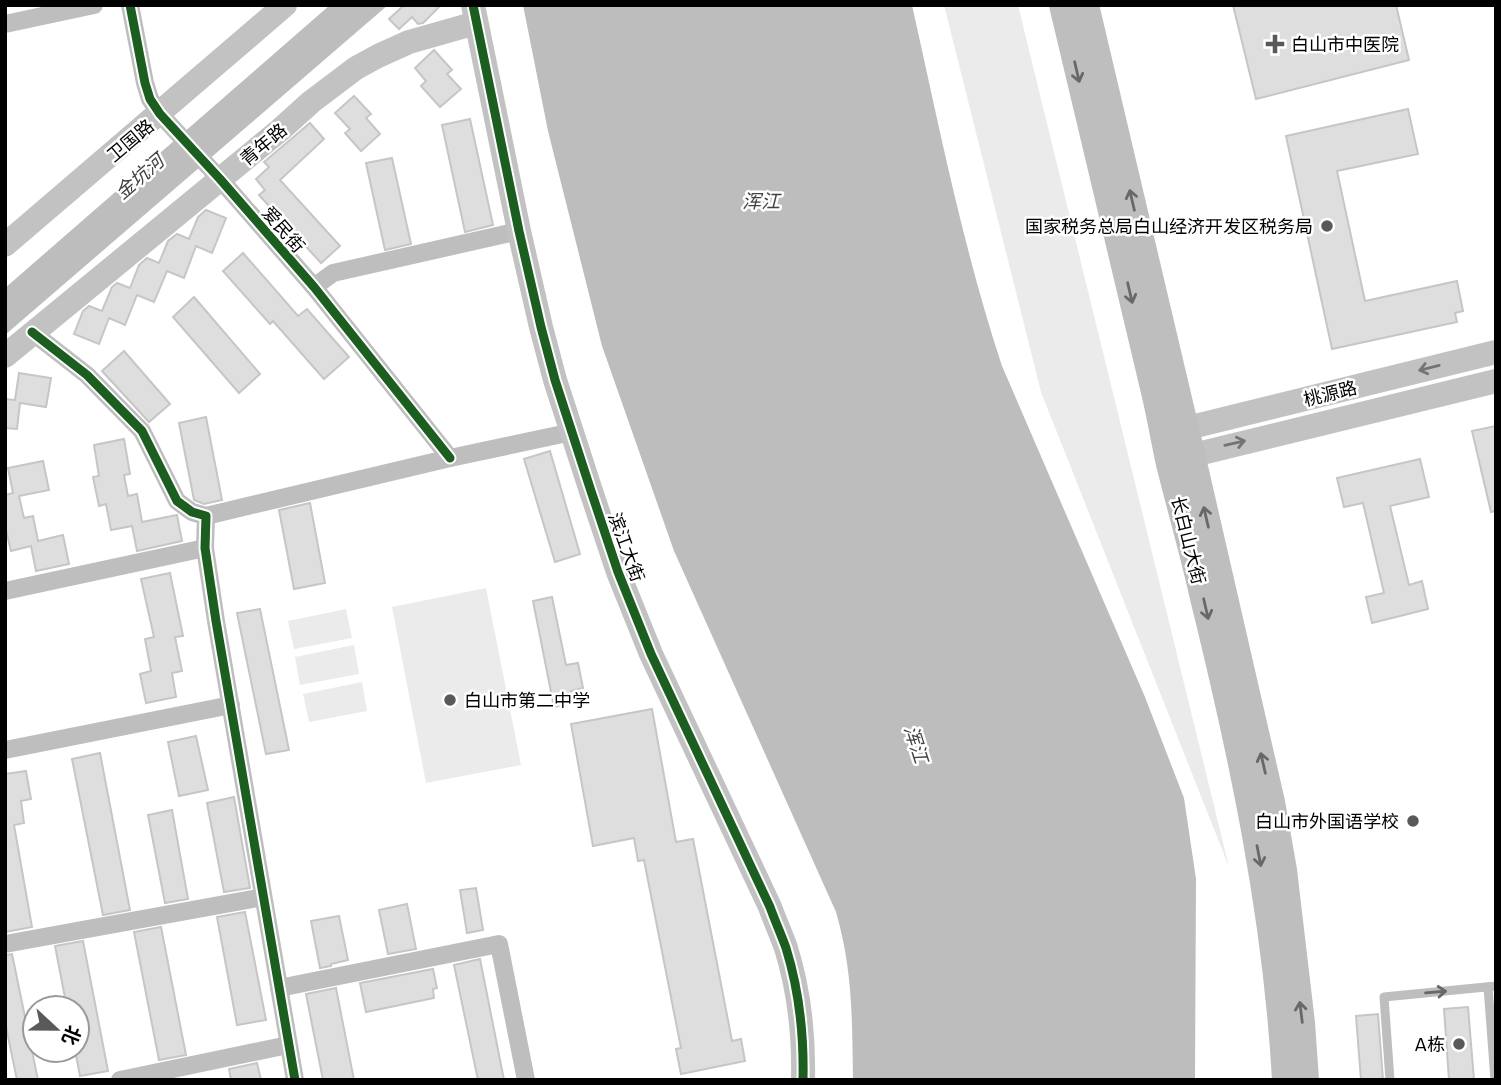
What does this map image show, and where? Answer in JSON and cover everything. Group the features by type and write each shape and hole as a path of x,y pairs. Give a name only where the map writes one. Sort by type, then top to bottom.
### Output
{"main road":[{"name":"长白山大街","path":"1062,5 1175,431"},
{"name":"长白山大街","path":"1086,5 1175,431 1203,596 1233,723 1262,871 1285,1080"},
{"name":"长白山大街","path":"1180,457 1227,609 1272,802 1284,870 1306,1080"}],"street":[{"path":"5,24 94,5"},
{"name":"爱民街","path":"130,5 150,99 314,287 450,458"},
{"name":"卫国路","path":"5,245 166,120 285,5"},
{"name":"青年路","path":"5,356 217,176 280,130 311,102 356,68 475,14"},
{"name":"滨江大街","path":"475,14 519,231 555,380 618,572 646,642 770,907 786,949 801,1028 803,1080"},
{"path":"314,287 333,273 519,231"},
{"path":"32,332 88,374 142,431 177,501 192,512 206,516 572,432"},
{"name":"桃源路","path":"1175,431 1496,352"},
{"name":"桃源路","path":"1180,457 1496,381"},
{"path":"206,516 205,548 295,1080"},
{"path":"5,591 205,548"},
{"path":"5,750 230,705"},
{"path":"5,944 263,897"},
{"path":"279,988 499,944 526,1080"},
{"path":"120,1080 288,1045"}],"lane":[{"path":"1390,1080 1384,997 1492,987 1495,1080"}],"shaded area":[{"path":"944,5 1018,5 1229,867 1041,392"},
{"path":"486,588 521,765 426,783 392,607"},
{"path":"346,609 352,638 294,649 288,621"},
{"path":"354,645 359,674 300,685 295,657"},
{"path":"362,682 367,711 309,722 303,694"}],"water":[{"name":"金坑河","path":"330,5 388,5 5,335 5,288"},
{"name":"浑江","path":"523,5 912,5 964,232 1002,366 1145,697 1184,798 1196,879 1195,1080 853,1080 849,975 836,912 674,551 602,346 548,131"}],"building":[{"path":"401,5 441,5 423,23 418,24 412,17 399,29 389,19"},
{"path":"1233,5 1396,5 1409,60 1256,99"},
{"path":"434,50 452,70 447,74 461,89 440,107 421,86 426,81 415,68"},
{"path":"354,96 371,114 366,118 380,134 361,151 345,133 350,129 335,113"},
{"name":"国家税务总局白山经济开发区税务局","path":"1408,109 1418,154 1337,171 1365,301 1457,281 1463,311 1455,313 1457,322 1332,349 1286,136"},
{"path":"470,119 493,225 465,232 442,125"},
{"path":"310,123 324,139 280,180 340,246 321,263 259,195 265,190 256,179 269,167 264,162"},
{"path":"392,158 411,244 385,250 366,163"},
{"path":"206,210 226,218 212,253 196,246 184,278 167,271 154,302 137,295 125,325 109,318 99,344 74,334 83,311 89,306 102,311 112,287 117,283 130,288 139,265 147,258 159,263 168,241 177,234 189,239 198,217"},
{"path":"243,253 298,316 307,309 349,357 324,379 273,321 270,324 223,271"},
{"path":"194,297 260,374 239,393 173,317"},
{"path":"124,351 170,404 149,422 102,371"},
{"path":"19,373 51,378 46,407 20,403 17,429 5,428 5,399 15,400"},
{"path":"206,417 222,500 204,504 194,500 179,423"},
{"path":"1496,426 1496,511 1491,512 1472,431"},
{"path":"124,439 130,474 124,475 128,496 137,494 142,522 177,515 182,541 137,551 132,526 111,530 106,504 99,506 93,477 99,476 94,445"},
{"path":"550,451 580,554 555,562 524,459"},
{"path":"1420,459 1429,497 1390,506 1409,585 1422,581 1428,609 1372,623 1366,597 1384,593 1363,503 1344,507 1337,478"},
{"path":"43,461 49,490 19,496 24,518 33,516 38,541 63,535 69,564 36,571 31,546 11,551 5,526 5,495 13,493 8,468"},
{"path":"310,503 325,583 294,589 279,510"},
{"path":"170,573 183,636 175,637 182,671 172,673 176,697 146,703 140,674 151,671 145,639 154,637 141,579"},
{"path":"552,597 566,665 578,663 583,688 571,691 573,703 554,707 533,601"},
{"path":"260,609 289,750 266,754 237,613"},
{"path":"652,709 676,842 693,839 732,1041 741,1039 745,1061 681,1074 676,1049 681,1048 644,860 638,861 634,838 593,846 571,724"},
{"path":"196,736 208,790 179,796 168,742"},
{"path":"100,753 130,910 103,915 72,759"},
{"path":"26,771 31,799 21,801 24,823 14,825 32,927 5,932 5,774"},
{"path":"234,797 250,888 224,892 207,803"},
{"path":"172,810 188,899 165,903 148,815"},
{"path":"476,888 483,930 467,933 460,890"},
{"path":"407,904 416,949 388,954 379,910"},
{"path":"245,912 266,1020 237,1025 217,917"},
{"path":"339,916 348,960 320,968 311,921"},
{"path":"161,927 186,1055 159,1060 134,932"},
{"path":"83,941 108,1071 80,1076 78,1064 91,1064 91,994 64,994 55,946"},
{"path":"12,954 21,998 21,1064 35,1064 38,1080 17,1080 5,1022 5,955"},
{"path":"480,959 504,1080 478,1080 454,965"},
{"path":"433,969 437,988 433,989 434,998 366,1012 360,983"},
{"path":"336,988 354,1080 323,1080 306,994"},
{"name":"A栋","path":"1468,1007 1474,1080 1449,1080 1444,1009"},
{"path":"1378,1014 1383,1080 1361,1080 1356,1016"},
{"path":"257,1063 261,1080 231,1080 229,1069"}],"cycle path":[{"path":"130,5 145,83 150,99 160,114 314,287 450,458"},
{"path":"473,5 519,231 555,380 618,572 651,654 770,907 786,948 800,1013 803,1080"},
{"path":"32,332 87,375 142,431 177,501 192,512 206,516 205,548 216,621 295,1080"}],"place":[{"name":"白山市中医院","path":"1275,44"},
{"name":"国家税务总局白山经济开发区税务局","path":"1327,226"},
{"name":"白山市第二中学","path":"450,700"},
{"name":"白山市外国语学校","path":"1413,821"},
{"name":"A栋","path":"1459,1044"}]}
